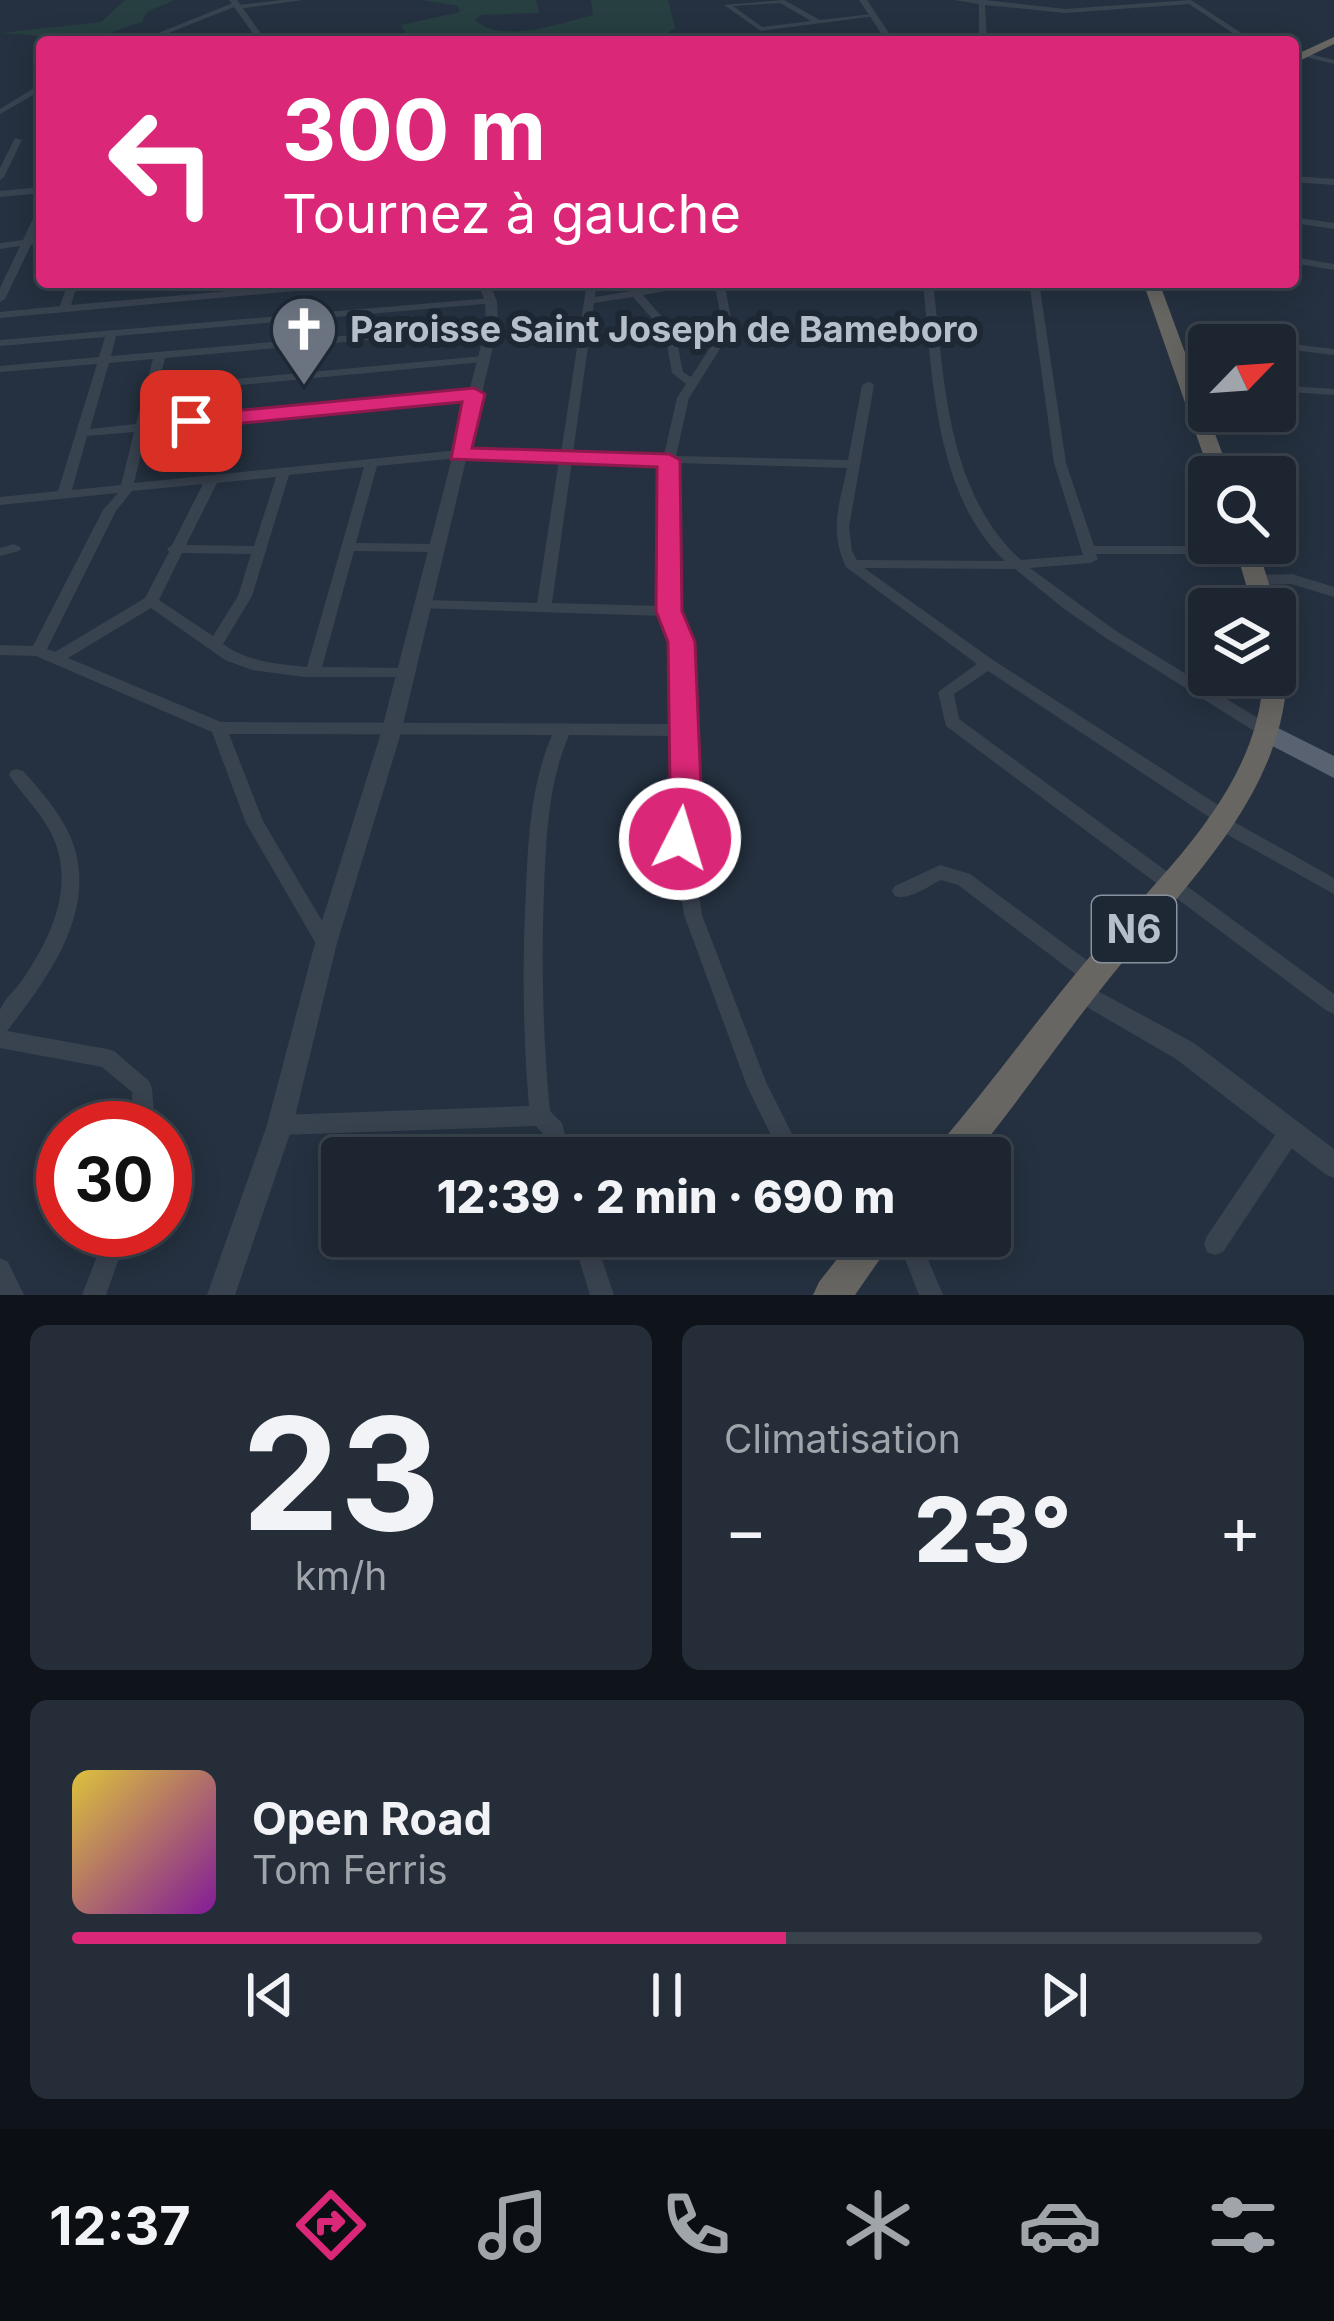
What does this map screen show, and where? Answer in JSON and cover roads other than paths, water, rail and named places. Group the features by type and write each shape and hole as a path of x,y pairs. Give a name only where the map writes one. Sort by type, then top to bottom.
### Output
{"highway":[{"path":"1299,58 1334,40"},
{"path":"1154,288 1188,361"},
{"path":"1252,564 1260,588"},
{"name":"N6","path":"967,1137 1171,884 1218,818 1268,731 1276,696"},
{"path":"832,1295 865,1257"}],"main road":[{"path":"1268,731 1334,768"}],"street":[{"path":"155,36 235,4 300,0"},
{"path":"864,0 887,36"},
{"path":"957,0 1065,11 1188,1 1242,36"},
{"path":"818,22 782,1 727,5 761,29 872,16"},
{"path":"983,2 983,36"},
{"path":"235,4 258,36"},
{"path":"1309,55 1334,62"},
{"path":"0,112 36,90"},
{"path":"2,174 18,140"},
{"path":"1299,179 1334,182"},
{"path":"0,194 36,191"},
{"path":"1299,221 1334,226"},
{"path":"0,299 36,223"},
{"path":"0,246 36,241"},
{"path":"1299,261 1334,267"},
{"path":"64,310 71,288"},
{"path":"121,303 129,288"},
{"path":"214,295 221,288"},
{"path":"0,315 293,288"},
{"path":"544,607 591,288"},
{"path":"589,301 637,288 670,332 678,373 691,382"},
{"path":"720,288 729,311 728,328 680,406 669,460 669,611 682,642 686,788 678,818 693,915 757,1087 782,1137"},
{"path":"929,288 937,388 982,527 1016,565 1268,731"},
{"path":"851,564 1016,565 1091,559 1066,492 1035,288"},
{"path":"0,343 487,291 492,326 391,733 326,943 280,1125 221,1295"},
{"path":"164,328 172,299"},
{"path":"0,369 492,326"},
{"path":"64,494 112,333"},
{"path":"1296,348 1334,352"},
{"path":"38,651 126,488 160,355"},
{"path":"151,390 483,359"},
{"path":"868,385 842,527 851,564 988,664 1218,818 1334,886"},
{"path":"1296,389 1334,392"},
{"path":"83,433 474,394"},
{"path":"0,501 459,454 854,464"},
{"path":"314,668 372,463"},
{"path":"215,645 229,630 283,475"},
{"path":"55,658 151,601 212,479"},
{"path":"349,547 436,548"},
{"path":"1091,550 1188,547"},
{"path":"174,549 260,550"},
{"path":"1258,580 1292,579 1334,592"},
{"path":"151,601 226,657 254,670 406,673"},
{"path":"424,605 669,611"},
{"path":"0,650 38,651 219,728 391,733 682,730"},
{"path":"988,664 946,692 945,709 952,722 1334,1005"},
{"path":"219,728 255,823 326,943"},
{"path":"556,1137 540,1116 537,812 554,743 562,732"},
{"path":"0,1025 60,944 70,879 69,852 59,823 17,775"},
{"path":"901,891 940,872 964,879 1087,984 1185,1051 1334,1165"},
{"path":"0,1039 107,1058 142,1088 143,1101"},
{"path":"280,1125 540,1116"},
{"path":"1215,1244 1290,1132"},
{"path":"94,1295 108,1257"},
{"path":"590,1257 602,1295"},
{"path":"899,1257 931,1295"},
{"path":"0,1270 12,1295"}],"place":[{"name":"Paroisse Saint Joseph de Bameboro","path":"304,388"}]}
